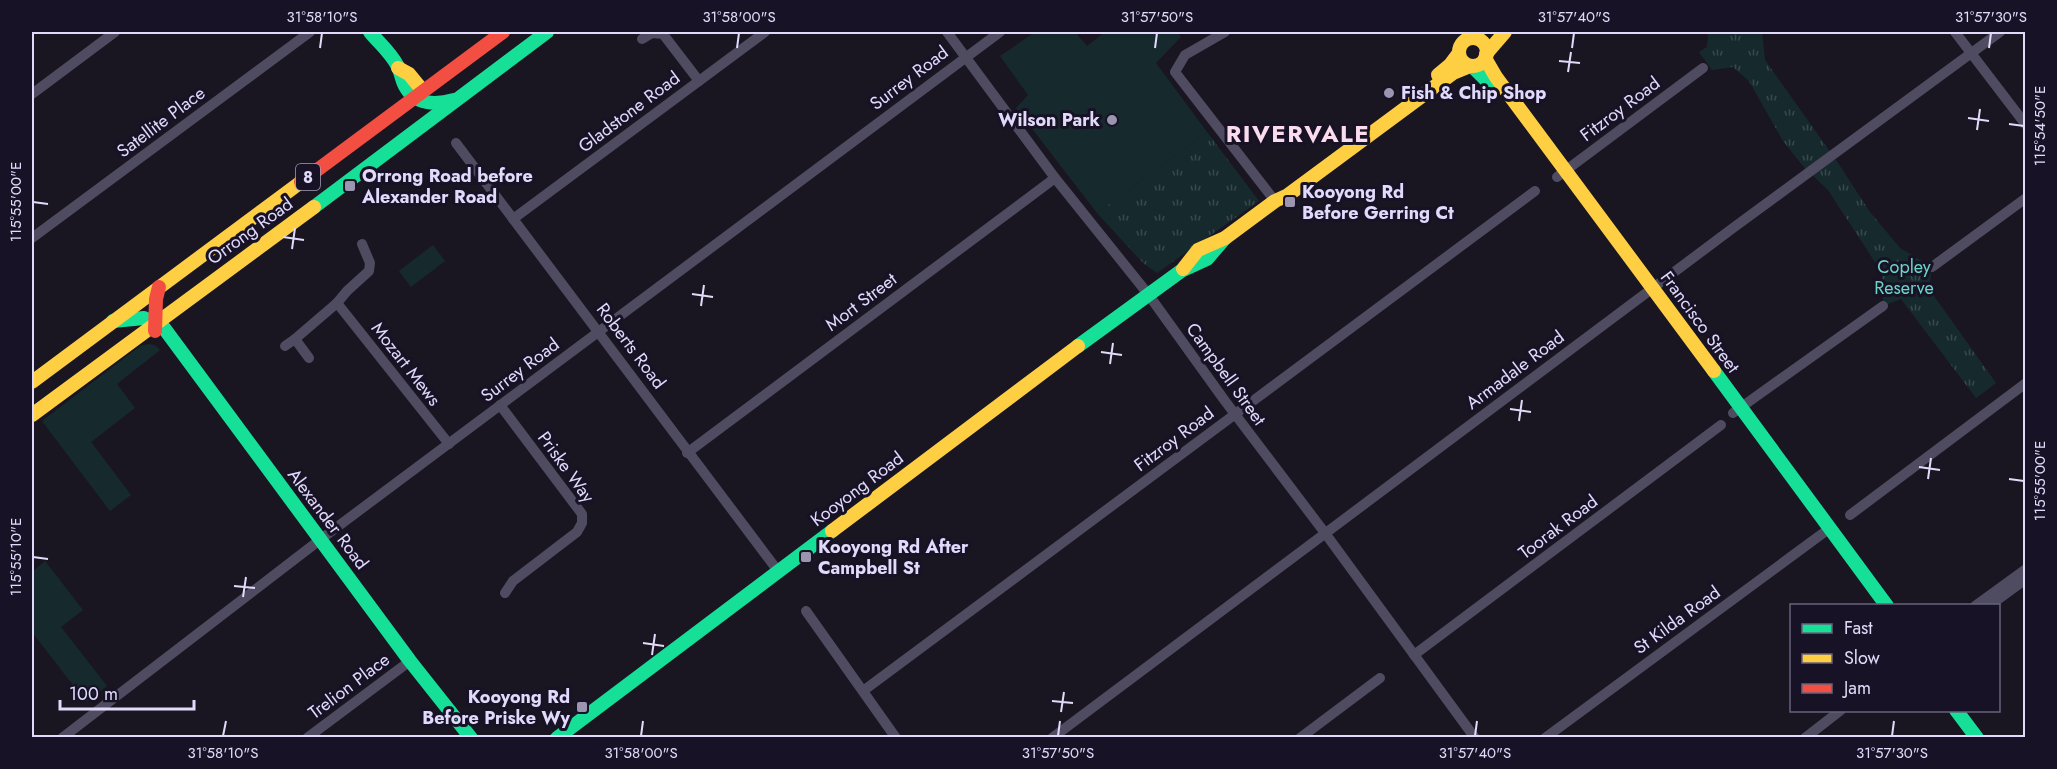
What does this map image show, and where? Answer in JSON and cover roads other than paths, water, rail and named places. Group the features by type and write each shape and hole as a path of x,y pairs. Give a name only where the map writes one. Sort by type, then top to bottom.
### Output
{"main road":[{"path":"370,32 398,68 401,80 426,104 435,105 456,99"},
{"name":"Orrong Road","path":"32,382 503,32"},
{"name":"Orrong Road","path":"32,415 547,32"},
{"path":"1452,32 1462,62 1471,66 1480,64 1505,32"},
{"path":"1459,50 1464,41 1471,36 1496,32"},
{"path":"1471,36 1485,45 1486,56"},
{"name":"Kooyong Road","path":"1275,201 1284,188 1439,74 1459,50"},
{"name":"Francisco Street","path":"1486,56 1496,77 1561,174"},
{"name":"Kooyong Road","path":"557,738 1148,294 1181,271 1207,259 1224,238 1275,201 1312,178 1453,73 1471,66"},
{"name":"Francisco Street","path":"1471,66 1496,90 1695,348 1876,604"},
{"path":"113,321 142,318 155,323 159,287"},
{"name":"Alexander Road","path":"155,323 164,328 462,738"},
{"name":"Francisco Street","path":"1826,531 1885,604"},
{"name":"Alexander Road","path":"407,663 471,738"},
{"path":"1957,712 1977,738"},
{"path":"1966,712 1986,738"}],"street":[{"path":"32,94 115,32"},
{"name":"Satellite Place","path":"32,238 310,32"},
{"name":"Gladstone Road","path":"513,219 765,32"},
{"name":"Campbell Street","path":"947,32 1055,178 1148,294 1234,414 1325,533 1475,738"},
{"name":"Surrey Road","path":"62,738 500,405 1000,32"},
{"path":"1225,32 1185,55 1175,72 1275,201"},
{"path":"1956,32 2025,125"},
{"name":"Armadale Road","path":"1052,738 1649,291 2000,32"},
{"path":"642,39 652,33 663,34 699,81"},
{"name":"Fitzroy Road","path":"1561,174 1703,68"},
{"name":"Roberts Road","path":"456,143 778,571"},
{"name":"Mort Street","path":"687,453 1055,178"},
{"name":"Fitzroy Road","path":"863,691 1535,191"},
{"path":"1932,267 2025,198"},
{"path":"285,346 337,303 369,271 370,263 362,244"},
{"name":"Mozart Mews","path":"337,303 449,444"},
{"path":"1737,410 1883,306"},
{"path":"295,339 309,358"},
{"path":"1850,515 2025,383"},
{"name":"Priske Way","path":"500,405 582,514 582,523 577,532 513,581 505,593"},
{"name":"Toorak Road","path":"1414,655 1721,425"},
{"name":"St Kilda Road","path":"1545,738 1826,531"},
{"path":"1978,604 2025,569"},
{"path":"1992,604 2025,579"},
{"path":"806,611 896,738"},
{"name":"Trelion Place","path":"307,738 407,663"},
{"path":"1300,738 1380,678"},
{"path":"1805,738 1840,712"}],"place":[{"name":"Fish & Chip Shop","path":"1389,93"},
{"name":"Wilson Park","path":"1112,120"},
{"name":"Orrong Road before Alexander Road","path":"350,186"},
{"name":"Kooyong Rd Before Gerring Ct","path":"1290,202"},
{"name":"Kooyong Rd After Campbell St","path":"806,557"},
{"name":"Kooyong Rd Before Priske Wy","path":"582,707"}],"district":[{"name":"RIVERVALE","path":"1298,133"}],"park label":[{"name":"Copley Reserve","path":"1904,277"}]}
